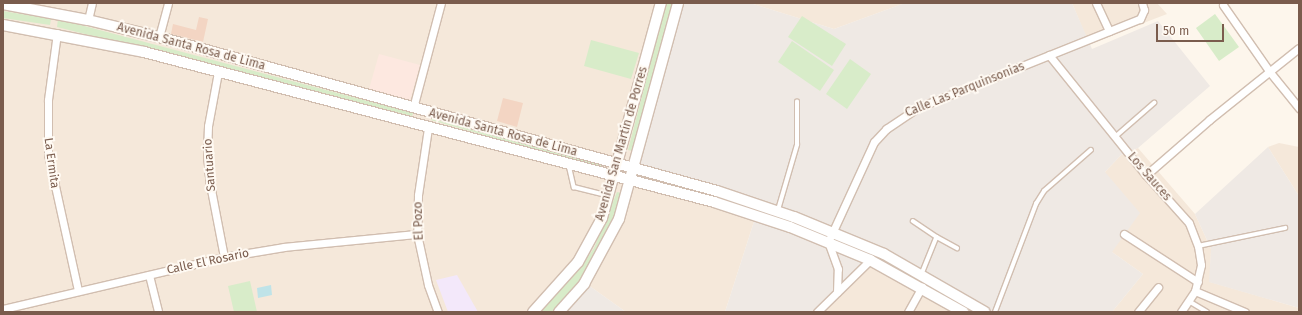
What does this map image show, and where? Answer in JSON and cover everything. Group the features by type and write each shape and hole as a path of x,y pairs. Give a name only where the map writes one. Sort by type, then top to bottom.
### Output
{"main road":[{"name":"Avenida San Martín de Porres","path":"534,312 556,290 592,240 615,177 661,3"},
{"name":"Avenida San Martín de Porres","path":"559,312 584,284 608,242 619,219 631,180 678,3"},
{"name":"Avenida Santa Rosa de Lima","path":"3,4 17,5 88,20 159,37 618,165 717,191 778,211 884,254 985,312"},
{"name":"Avenida Santa Rosa de Lima","path":"3,25 57,33 144,52 428,128 714,202 828,242 870,260 922,287 963,312"},
{"path":"556,290 569,302"}],"street":[{"path":"88,20 92,3"},
{"path":"159,37 168,3"},
{"path":"413,108 441,3"},
{"path":"1096,3 1109,31"},
{"name":"Calle Las Parquinsonias","path":"828,242 874,142 886,129 917,108 1144,16 1142,3"},
{"path":"1223,6 1268,71 1299,108"},
{"name":"La Ermita","path":"57,33 48,100 48,154 78,291"},
{"path":"1146,175 1268,71 1299,48"},
{"name":"Los Sauces","path":"1049,55 1146,175 1189,223 1198,246 1201,265 1195,291 1181,312"},
{"name":"Santuario","path":"218,72 208,126 207,154 209,179 224,257"},
{"name":"El Pozo","path":"428,128 418,195 416,234 428,286 438,312"},
{"name":"Calle El Rosario","path":"3,309 224,257 284,247 416,234"},
{"path":"1124,234 1198,282"},
{"path":"828,242 837,265 837,292"},
{"path":"822,310 837,292 870,260"},
{"path":"149,275 158,312"},
{"path":"908,312 922,287"},
{"path":"1138,312 1158,287"},
{"path":"1195,291 1245,312"}],"lane":[{"path":"778,211 797,145 797,102"},
{"path":"1115,137 1154,103"},
{"path":"995,312 1036,204 1044,191 1091,150"},
{"path":"568,164 574,187 609,196"},
{"path":"913,221 957,248"},
{"path":"1198,246 1285,228"},
{"path":"922,275 937,237"},
{"path":"1189,301 1207,312"}],"shaded area":[{"path":"3,3 671,3 724,197 758,209 725,312 626,312 591,287 546,312 3,312"},
{"path":"671,3 750,3 834,29 905,3 1072,3 1092,49 1158,21 1210,86 1138,148 1121,155 1105,172 1140,213 1112,252 1143,274 1112,312 974,312 871,254 812,312 725,312 758,209 724,197 626,173"},
{"path":"750,3 905,3 834,29"},
{"path":"1072,3 1157,3 1167,14 1089,44"},
{"path":"379,54 420,65 410,100 369,89"},
{"path":"1279,143 1299,147 1299,196 1268,147"},
{"path":"1268,147 1299,196 1299,308 1209,282 1211,249 1195,214"},
{"path":"1138,148 1195,214 1211,249 1210,282 1299,308 1299,312 1112,312 1143,274 1112,252 1105,172 1121,155"},
{"path":"871,254 939,291 974,312 812,312"},
{"path":"457,275 478,312 448,312 436,280"},
{"path":"579,279 591,287 626,312 546,312"}],"green space":[{"path":"666,3 675,3 637,152 628,150"},
{"path":"3,11 51,19 50,25 3,18"},
{"path":"1215,14 1239,47 1219,61 1196,28"},
{"path":"802,16 846,44 832,66 788,37"},
{"path":"58,19 413,113 412,116 57,27"},
{"path":"591,40 639,53 631,79 584,66"},
{"path":"792,41 834,70 820,91 778,62"},
{"path":"850,59 871,74 847,109 826,94"},
{"path":"432,117 603,163 602,168 431,120"},
{"path":"617,192 626,194 613,228 583,279 554,312 540,312 578,271 594,248"},
{"path":"250,281 257,312 234,312 228,286"}],"water":[{"path":"271,285 272,295 258,298 257,288"}],"building":[{"path":"199,17 208,19 203,42 171,34 173,24 196,30"},
{"path":"503,98 523,103 517,127 497,121"}]}
